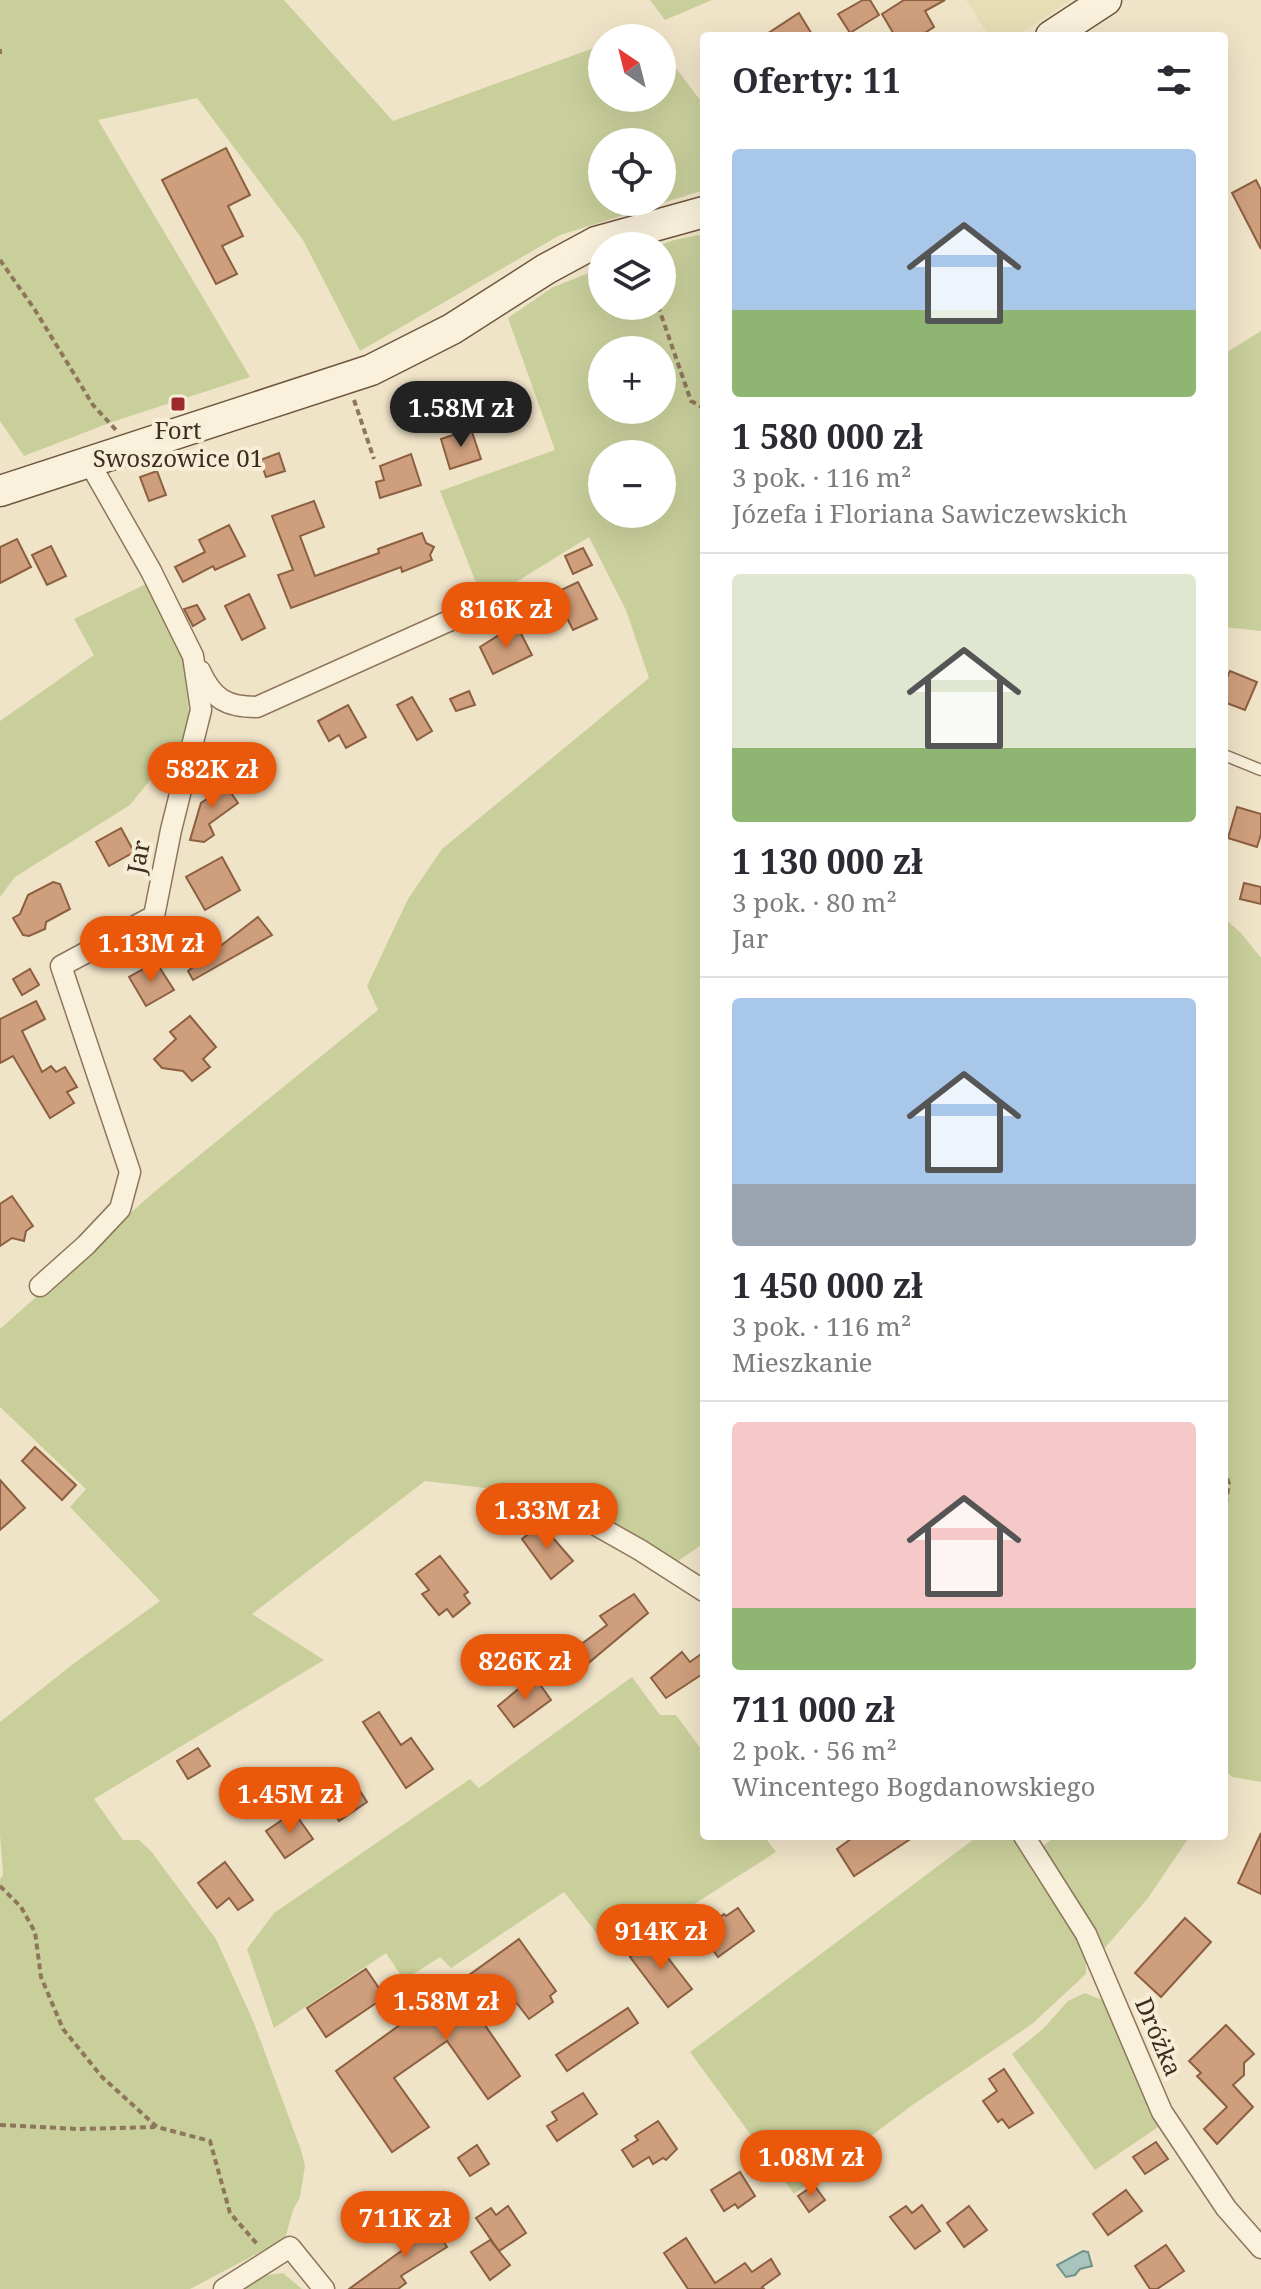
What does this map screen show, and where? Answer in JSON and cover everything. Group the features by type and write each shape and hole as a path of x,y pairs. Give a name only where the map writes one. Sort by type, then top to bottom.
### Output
{"street":[{"path":"1057,32 1106,0"},
{"path":"0,491 371,370 452,329 546,269 596,242 700,213"},
{"name":"Jar","path":"40,1286 120,1209 130,1172 61,966 154,916 171,830 201,710 193,656 151,571 89,462"},
{"path":"193,656 208,689 234,707 257,707 500,598"},
{"path":"557,1503 700,1588"},
{"name":"Dróżka","path":"1027,1840 1086,1934 1162,2112 1226,2208 1261,2248"},
{"path":"224,2289 290,2247 324,2289"}],"lane":[{"path":"1228,757 1261,770"}],"path":[{"path":"0,260 35,310 93,405 119,433"},
{"path":"663,320 691,401 700,406"},
{"path":"352,394 374,459"},
{"path":"0,1886 21,1907 35,1932 41,1977 63,2029 102,2077 157,2127"},
{"path":"0,2125 78,2129 157,2127 210,2141 230,2213 270,2259"}],"shaded area":[{"path":"966,0 1071,0 1023,32 986,32"}],"green space":[{"path":"0,0 284,0 393,121 588,50 588,112 676,112 676,68 700,100 700,191 676,199 676,128 588,128 588,216 621,216 560,235 360,351 303,240 197,98 98,120 250,377 112,422 24,456 0,421"},
{"path":"650,0 712,0 665,20"},
{"path":"700,235 700,1546 671,1566 553,1503 494,1489 425,1481 252,1614 324,1660 94,1799 123,1840 139,1840 151,1851 216,1939 254,2023 305,2166 300,2197 285,2239 190,2289 0,2289 0,1879 3,1875 0,1722 160,1601 70,1507 86,1489 0,1407 0,1329 153,1193 378,1010 367,986 408,899 442,849 649,678 626,610 589,537 503,590 482,598 440,491 555,450 508,318 553,287 588,273 588,320 676,320 676,240"},
{"path":"1261,331 1261,631 1228,627 1228,352"},
{"path":"150,582 180,642 191,729 130,805 15,877 0,897 0,721 94,655 74,619"},
{"path":"1228,922 1261,958 1261,1782 1228,1774"},
{"path":"632,1677 660,1715 676,1715 700,1748 700,1840 767,1840 776,1852 614,1955 564,1892 451,1968 440,1957 404,1980 386,1953 274,2028 247,1949 274,1913 470,1779 479,1788"},
{"path":"973,1840 1017,1840 1086,1955 1086,1974 1032,2024 911,2106 794,2194 690,2052"},
{"path":"1051,1840 1187,1840 1148,1898 1104,1949 1039,1849"},
{"path":"1085,1993 1107,2002 1161,2125 1095,2170 1012,2054 1043,2029 1068,2001"},
{"path":"283,2273 302,2289 238,2289 260,2276"}],"water":[{"path":"1083,2251 1088,2252 1092,2266 1066,2277 1057,2265"}],"building":[{"path":"863,0 870,0 879,15 849,32 838,14"},
{"path":"904,0 945,0 925,11 934,27 926,32 893,32 882,14"},
{"path":"799,13 811,32 770,32"},
{"path":"226,148 250,195 228,206 243,236 222,246 237,274 216,284 162,180"},
{"path":"1256,180 1261,190 1261,249 1232,193"},
{"path":"471,429 481,459 450,469 441,439"},
{"path":"279,453 285,471 266,477 260,460"},
{"path":"411,454 421,485 380,498 376,482 384,480 380,466"},
{"path":"157,471 166,495 149,501 140,477"},
{"path":"314,501 324,527 300,536 315,576 379,553 378,549 422,533 426,543 434,547 430,555 432,560 402,572 401,567 291,608 278,575 293,570 272,516"},
{"path":"229,525 245,556 215,570 213,566 183,582 175,567 205,552 199,540"},
{"path":"17,539 31,567 0,583 0,547"},
{"path":"51,546 66,576 47,585 32,555"},
{"path":"583,548 592,565 573,574 565,556"},
{"path":"578,582 597,619 573,630 567,618 554,624 542,599"},
{"path":"249,594 265,628 242,640 225,606"},
{"path":"197,605 205,619 193,626 184,609"},
{"path":"516,624 532,655 493,674 480,647"},
{"path":"1230,671 1257,682 1245,710 1228,704"},
{"path":"469,691 475,705 456,711 450,699"},
{"path":"412,697 432,731 417,740 397,705"},
{"path":"348,705 366,737 346,748 339,735 329,741 318,721"},
{"path":"220,777 238,803 209,824 214,835 204,842 190,840 201,803 210,797 205,789"},
{"path":"1237,807 1261,814 1261,834 1257,847 1228,838"},
{"path":"121,828 134,852 109,866 96,842"},
{"path":"222,857 240,890 205,910 186,877"},
{"path":"53,882 60,884 70,909 46,922 45,929 29,936 23,935 13,918 20,914 28,895"},
{"path":"1244,883 1261,887 1261,904 1240,899"},
{"path":"258,917 272,935 193,980 188,971"},
{"path":"156,962 174,990 146,1006 129,977"},
{"path":"30,969 39,985 22,995 13,979"},
{"path":"36,1001 45,1019 22,1031 42,1072 51,1066 56,1072 65,1067 77,1087 67,1092 74,1103 50,1118 13,1056 0,1063 0,1019"},
{"path":"190,1016 216,1047 203,1059 210,1067 192,1081 183,1071 162,1068 154,1059 176,1039 170,1032"},
{"path":"12,1196 33,1226 26,1231 24,1241 12,1238 0,1246 0,1204"},
{"path":"35,1447 76,1485 62,1500 22,1461"},
{"path":"0,1480 25,1508 0,1530"},
{"path":"541,1524 573,1561 551,1579 522,1539"},
{"path":"440,1556 468,1592 464,1595 470,1603 453,1617 447,1609 439,1615 422,1594 429,1590 416,1574"},
{"path":"634,1594 648,1613 573,1676 560,1660 607,1625 600,1616"},
{"path":"682,1652 690,1662 700,1655 700,1676 666,1698 651,1678"},
{"path":"534,1676 551,1700 514,1727 498,1706"},
{"path":"379,1712 401,1745 411,1738 433,1769 406,1788 363,1722"},
{"path":"198,1748 210,1766 188,1779 177,1761"},
{"path":"348,1772 367,1802 339,1821 323,1796 331,1791 327,1786"},
{"path":"294,1812 313,1839 285,1858 266,1831"},
{"path":"1261,1833 1261,1894 1238,1883"},
{"path":"849,1840 909,1840 854,1876 837,1849"},
{"path":"225,1862 253,1900 238,1910 229,1898 217,1908 198,1883"},
{"path":"738,1908 754,1931 718,1957 700,1932 724,1914 726,1916"},
{"path":"1185,1918 1211,1942 1161,1997 1135,1973"},
{"path":"658,1937 668,1952 665,1954 692,1989 668,2007 630,1957"},
{"path":"519,1939 556,1991 550,1996 553,2002 529,2019 509,1993 478,2015 520,2076 488,2099 447,2041 394,2078 429,2127 392,2152 336,2071"},
{"path":"366,1969 385,1997 326,2037 307,2008"},
{"path":"628,2008 638,2023 567,2071 556,2055"},
{"path":"1226,2025 1254,2054 1244,2063 1244,2075 1233,2085 1253,2107 1217,2144 1204,2129 1227,2107 1197,2076 1201,2073 1189,2061"},
{"path":"1004,2069 1033,2113 1009,2128 1002,2119 998,2122 983,2101 997,2091 989,2079"},
{"path":"583,2093 597,2114 557,2141 547,2126 557,2120 552,2112"},
{"path":"658,2121 677,2149 666,2160 663,2158 653,2164 649,2157 633,2167 622,2150 638,2140 635,2136"},
{"path":"1156,2142 1168,2159 1145,2174 1133,2157"},
{"path":"477,2145 489,2164 470,2176 458,2158"},
{"path":"740,2172 755,2196 738,2208 735,2204 724,2211 711,2190"},
{"path":"814,2185 825,2200 809,2212 798,2196"},
{"path":"1126,2190 1142,2211 1108,2235 1093,2214"},
{"path":"426,2192 436,2207 420,2217 412,2202"},
{"path":"922,2205 940,2231 915,2249 890,2217 906,2206 912,2213"},
{"path":"508,2206 526,2233 499,2251 476,2218 491,2208 496,2215"},
{"path":"969,2206 987,2230 964,2247 947,2223"},
{"path":"429,2219 447,2247 401,2276 406,2283 398,2289 349,2289 408,2246 402,2236"},
{"path":"686,2238 715,2283 745,2263 752,2272 771,2259 780,2274 762,2287 764,2289 688,2289 664,2253"},
{"path":"490,2240 510,2265 490,2280 471,2252"},
{"path":"1166,2245 1184,2271 1157,2289 1150,2289 1135,2266"}],"place":[{"name":"Fort Swoszowice 01","path":"178,404"}]}
